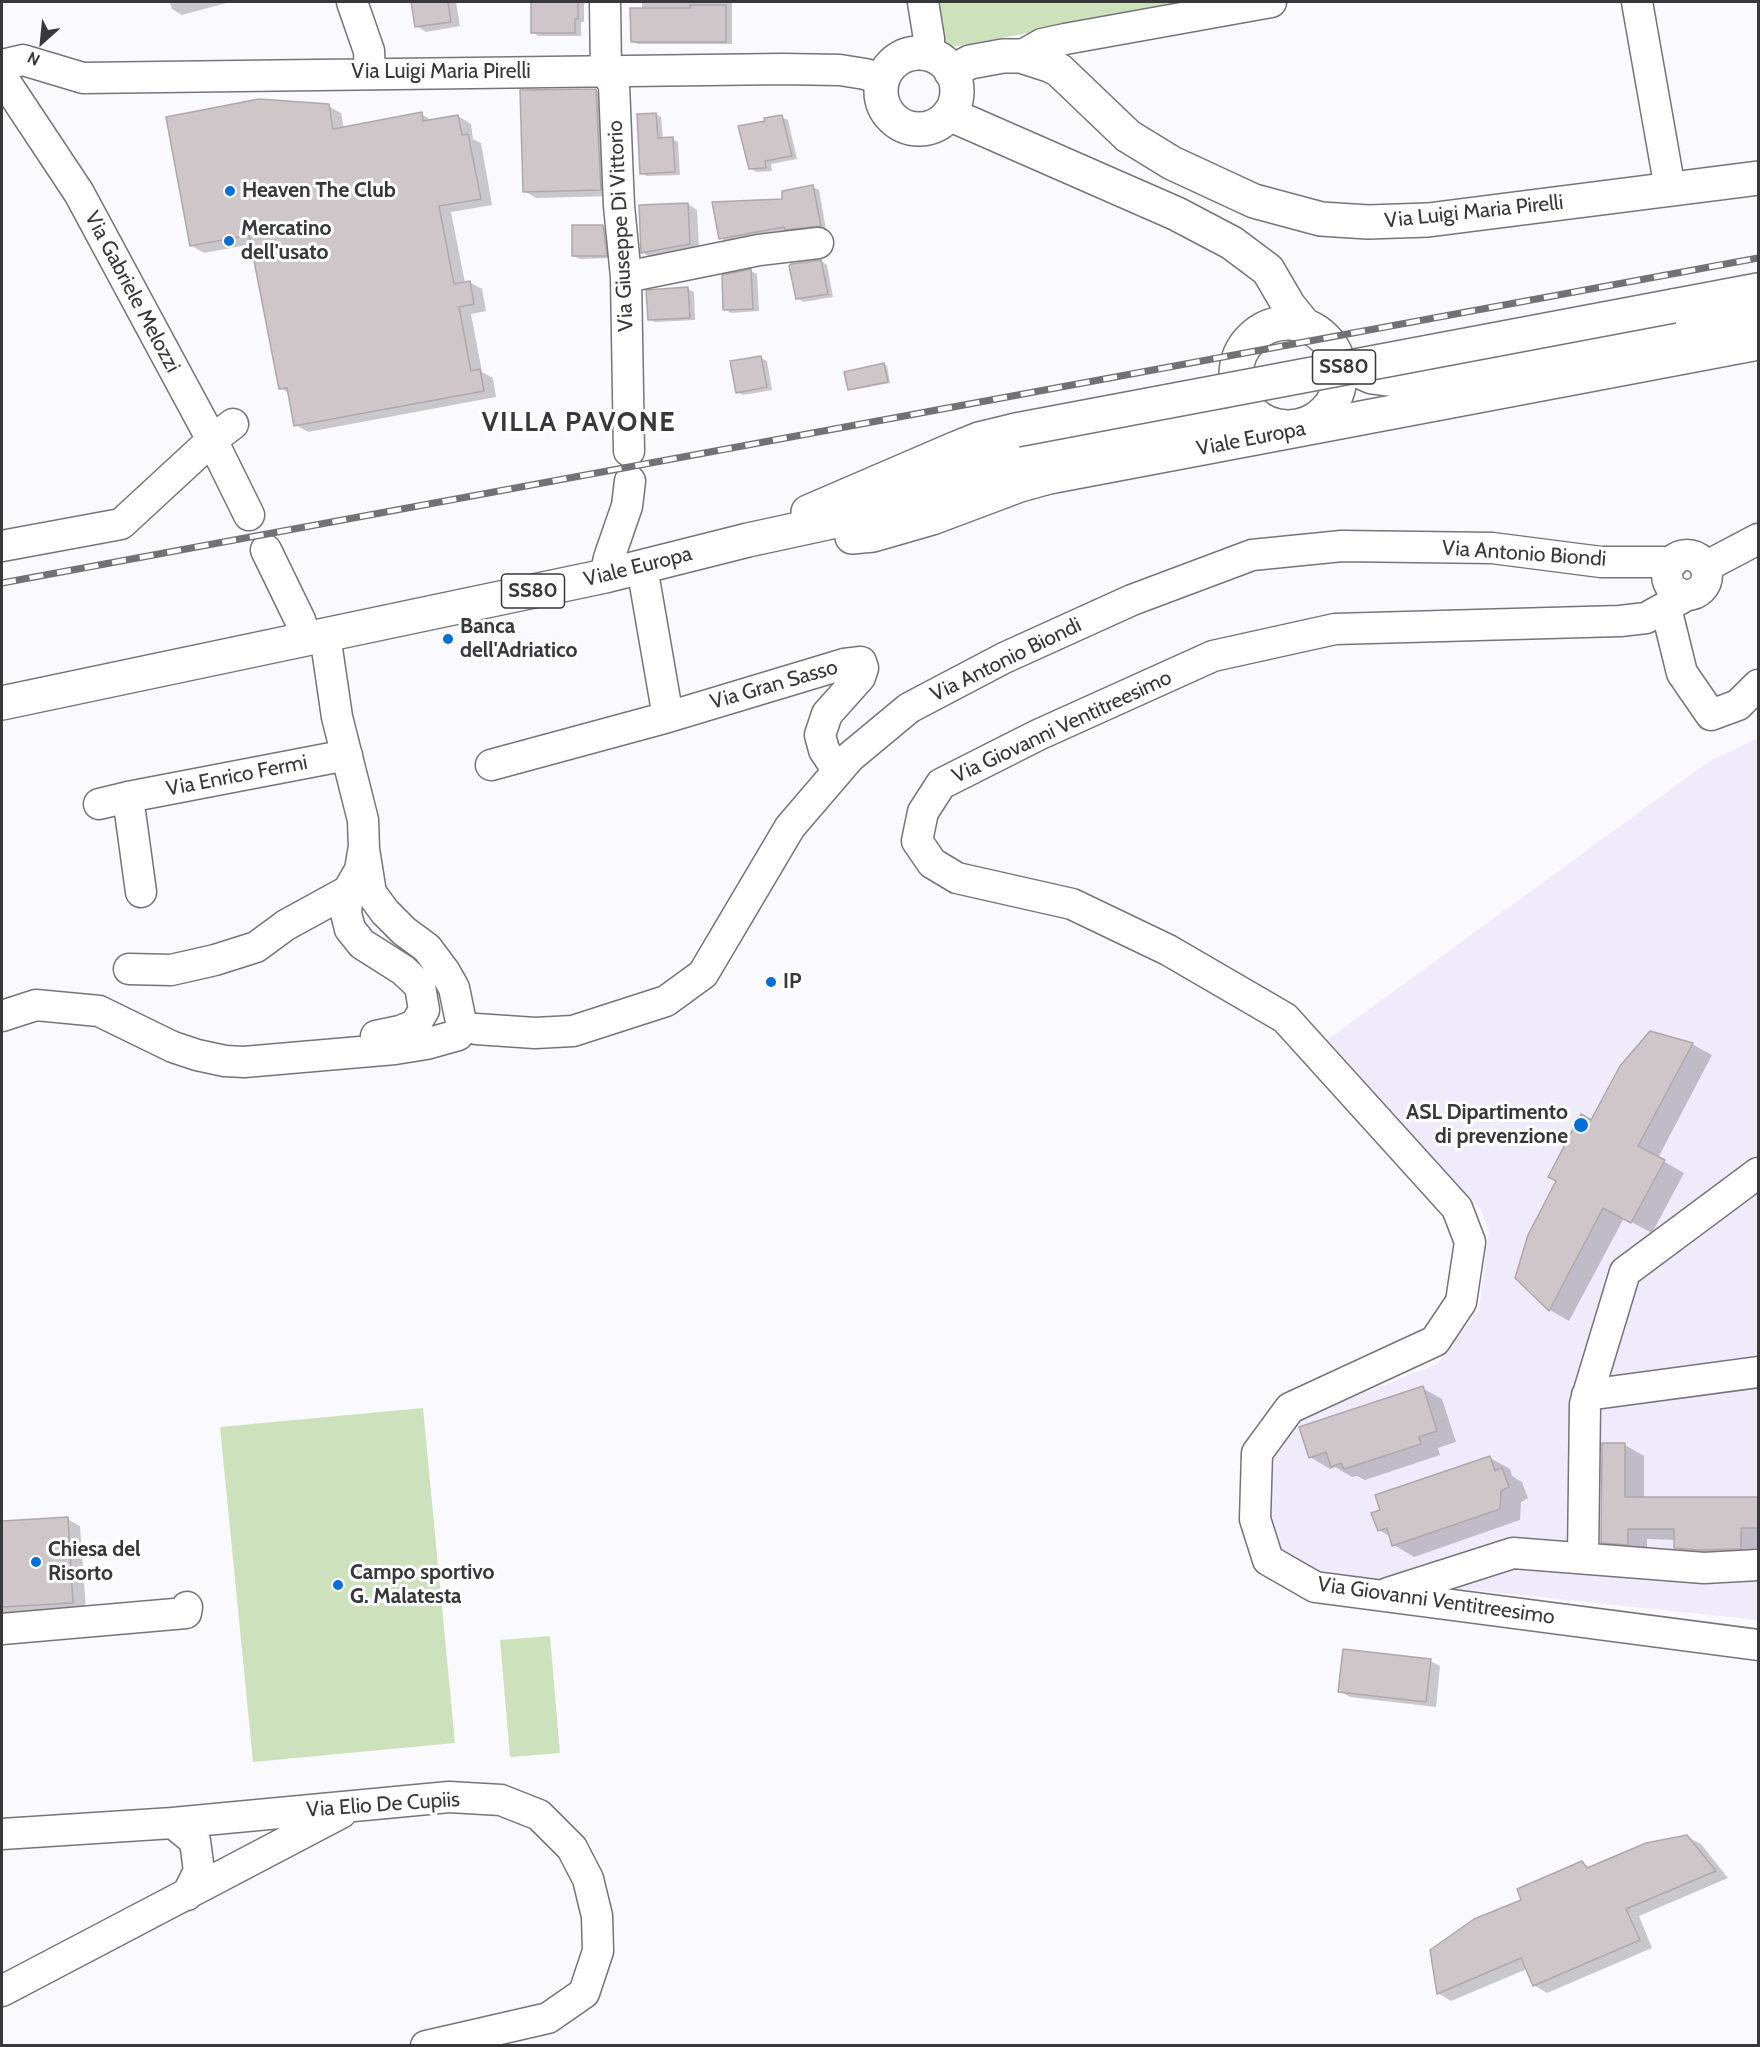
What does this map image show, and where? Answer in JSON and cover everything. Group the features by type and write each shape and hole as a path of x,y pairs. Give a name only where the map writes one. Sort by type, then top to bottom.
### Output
{"main road":[{"path":"912,54 940,64 957,89 949,114 931,127 916,129 895,121 886,109 881,95 883,80 891,66 897,60 912,54"},
{"name":"Via Luigi Maria Pirelli","path":"940,64 1021,56 1035,59 1059,70 1128,136 1172,163 1254,201 1321,219 1368,222 1428,220 1758,178"},
{"path":"949,114 1211,231 1232,243 1268,270 1289,306 1306,327"},
{"path":"1249,257 1262,300 1258,332"},
{"name":"Viale Europa","path":"748,540 952,450 1016,430 1758,291"},
{"name":"Viale Europa","path":"1338,362 1372,377 1395,380 1425,379 1758,318"},
{"name":"SS80","path":"1236,374 1242,350 1258,332 1267,327 1287,323 1306,327 1327,341 1338,362 1339,388 1327,410 1313,421 1297,427 1279,427 1263,421"},
{"name":"Viale Europa","path":"748,540 834,539 873,535 932,518 994,494 1049,477 1758,343"},
{"path":"1236,374 1236,384 1243,402 1255,416 1263,421"},
{"name":"Viale Europa","path":"1164,429 1177,420 1207,406 1224,390 1236,374"},
{"name":"Viale Europa","path":"1327,410 1404,389 1425,379"},
{"name":"Viale Europa","path":"315,637 605,576 748,540 859,516 994,465 1030,455 1164,429 1178,431 1263,421"},
{"name":"SS80","path":"2,703 315,637"}],"street":[{"path":"352,2 369,51 370,73"},
{"name":"Via Giuseppe Di Vittorio","path":"605,2 606,71 614,85 619,206 626,277 629,452"},
{"path":"923,2 929,39 940,64"},
{"path":"1021,56 1042,44 1065,39 1271,2"},
{"path":"1637,2 1670,189"},
{"name":"Via Luigi Maria Pirelli","path":"2,65 23,60 83,78 783,69 840,70 883,80"},
{"name":"Via Gabriele Melozzi","path":"2,76 79,193 223,432 249,515"},
{"path":"626,277 759,250 818,243"},
{"path":"2,546 121,524 223,432"},
{"path":"605,576 627,506 630,481"},
{"path":"1705,567 1758,539"},
{"name":"Via Antonio Biondi","path":"2,1016 36,1005 99,1011 173,1047 225,1061 244,1062 395,1049 426,1044 464,1027 536,1033 573,1031 666,1001 703,974 790,827 850,757 909,708 1004,658 1132,600 1252,555 1342,546 1492,548 1601,562 1673,562"},
{"path":"266,550 300,620 315,637 332,670 334,698 363,820 370,893 385,912 427,948 445,972 454,988 464,1027"},
{"path":"1676,601 1699,591 1704,586 1705,567 1697,558 1691,556 1678,558 1673,562 1668,574 1675,591 1682,673 1711,716 1738,705 1758,685"},
{"path":"642,567 668,717"},
{"name":"Via Giovanni Ventitreesimo","path":"1676,601 1646,618 1620,621 1335,629 1213,656 1038,735 941,784 923,812 916,841 932,863 957,878 1071,904 1168,950 1285,1018 1456,1208 1470,1242 1461,1302 1435,1341 1290,1408 1257,1453 1255,1519 1268,1560 1316,1587 1758,1645"},
{"name":"Via Gran Sasso","path":"491,765 668,717 844,664 861,662 863,668 860,677 827,714 820,735 824,750 838,771"},
{"name":"Via Enrico Fermi","path":"99,804 347,755"},
{"path":"128,797 141,892"},
{"path":"244,1062 286,1046 307,1041 372,1037 400,1031 415,1025 420,1018 424,1010 420,986 396,965 362,944 350,929 345,913 348,891 360,870 364,849"},
{"path":"129,969 171,970 215,960 256,947 286,926 348,891"},
{"path":"1583,1558 1585,1404 1625,1272 1758,1173"},
{"path":"1587,1395 1758,1372"},
{"path":"1380,1596 1513,1553 1704,1568 1758,1565"},
{"path":"2,1629 186,1613 187,1607"},
{"name":"Via Elio De Cupiis","path":"2,1834 173,1823 449,1797 501,1800 539,1815 572,1848 588,1879 597,1916 598,1951 584,1993 548,2018 426,2046"},
{"path":"2,1991 354,1806"},
{"path":"173,1823 195,1841 199,1871 187,1895"}],"shaded area":[{"name":"ASL Dipartimento di prevenzione","path":"1758,738 1758,1620 1321,1574 1284,1556 1269,1521 1266,1458 1299,1419 1437,1364 1479,1310 1489,1230 1481,1210 1327,1040 1708,762"}],"green space":[{"path":"935,2 1195,2 942,49"},
{"name":"Campo sportivo G. Malatesta","path":"423,1408 455,1743 253,1762 220,1427"},
{"path":"550,1636 560,1753 510,1757 500,1640"}],"building":[{"path":"411,2 448,2 451,22 415,27"},
{"path":"531,2 578,2 575,33 531,33"},
{"path":"690,5 726,5 726,42 631,42 630,8 690,8"},
{"path":"596,89 601,190 523,192 520,90"},
{"path":"259,99 329,104 333,129 422,112 423,121 458,115 462,135 468,134 481,199 439,206 454,284 470,281 474,304 459,307 471,371 480,369 484,391 294,426 287,388 279,389 249,235 190,246 166,117"},
{"path":"656,113 658,138 673,137 675,172 640,174 637,114"},
{"path":"782,115 792,156 765,161 766,168 749,169 738,126"},
{"path":"813,185 821,226 785,230 784,227 719,239 712,202 782,199 782,191"},
{"path":"688,203 690,244 641,253 639,205"},
{"path":"572,225 603,225 607,256 572,256"},
{"path":"821,260 828,294 796,299 789,266"},
{"path":"751,269 753,309 723,310 722,275"},
{"path":"688,287 690,318 648,320 646,290"},
{"path":"761,356 767,387 736,393 730,361"},
{"path":"884,363 888,382 848,390 844,372"},
{"path":"1650,1031 1693,1043 1638,1146 1665,1160 1631,1223 1603,1208 1549,1311 1515,1278 1528,1235 1556,1181 1548,1177 1581,1114 1591,1120 1620,1066"},
{"path":"1423,1386 1437,1431 1419,1437 1421,1444 1344,1469 1341,1463 1331,1467 1326,1452 1309,1458 1299,1427"},
{"path":"1602,1443 1625,1443 1625,1497 1758,1497 1758,1528 1741,1528 1741,1549 1674,1548 1674,1529 1628,1529 1628,1545 1601,1543"},
{"path":"1490,1456 1495,1471 1502,1468 1509,1487 1501,1491 1500,1509 1392,1546 1387,1528 1378,1531 1371,1513 1380,1510 1375,1495"},
{"name":"Chiesa del Risorto","path":"68,1517 73,1603 2,1607 2,1521"},
{"path":"1343,1649 1431,1659 1426,1702 1338,1692"},
{"path":"1687,1835 1716,1871 1626,1909 1640,1940 1533,1986 1521,1958 1437,1994 1430,1950 1474,1919 1521,1900 1517,1889 1582,1861 1587,1868 1646,1843"}],"railway":[{"path":"2,583 1758,258"}],"place":[{"name":"Heaven The Club","path":"230,191"},
{"name":"Mercatino dell'usato","path":"229,241"},
{"name":"Banca dell'Adriatico","path":"448,639"},
{"name":"IP","path":"771,982"},
{"name":"ASL Dipartimento di prevenzione","path":"1581,1125"},
{"name":"Chiesa del Risorto","path":"36,1562"},
{"name":"Campo sportivo G. Malatesta","path":"338,1585"}],"district":[{"name":"VILLA PAVONE","path":"579,423"}]}
